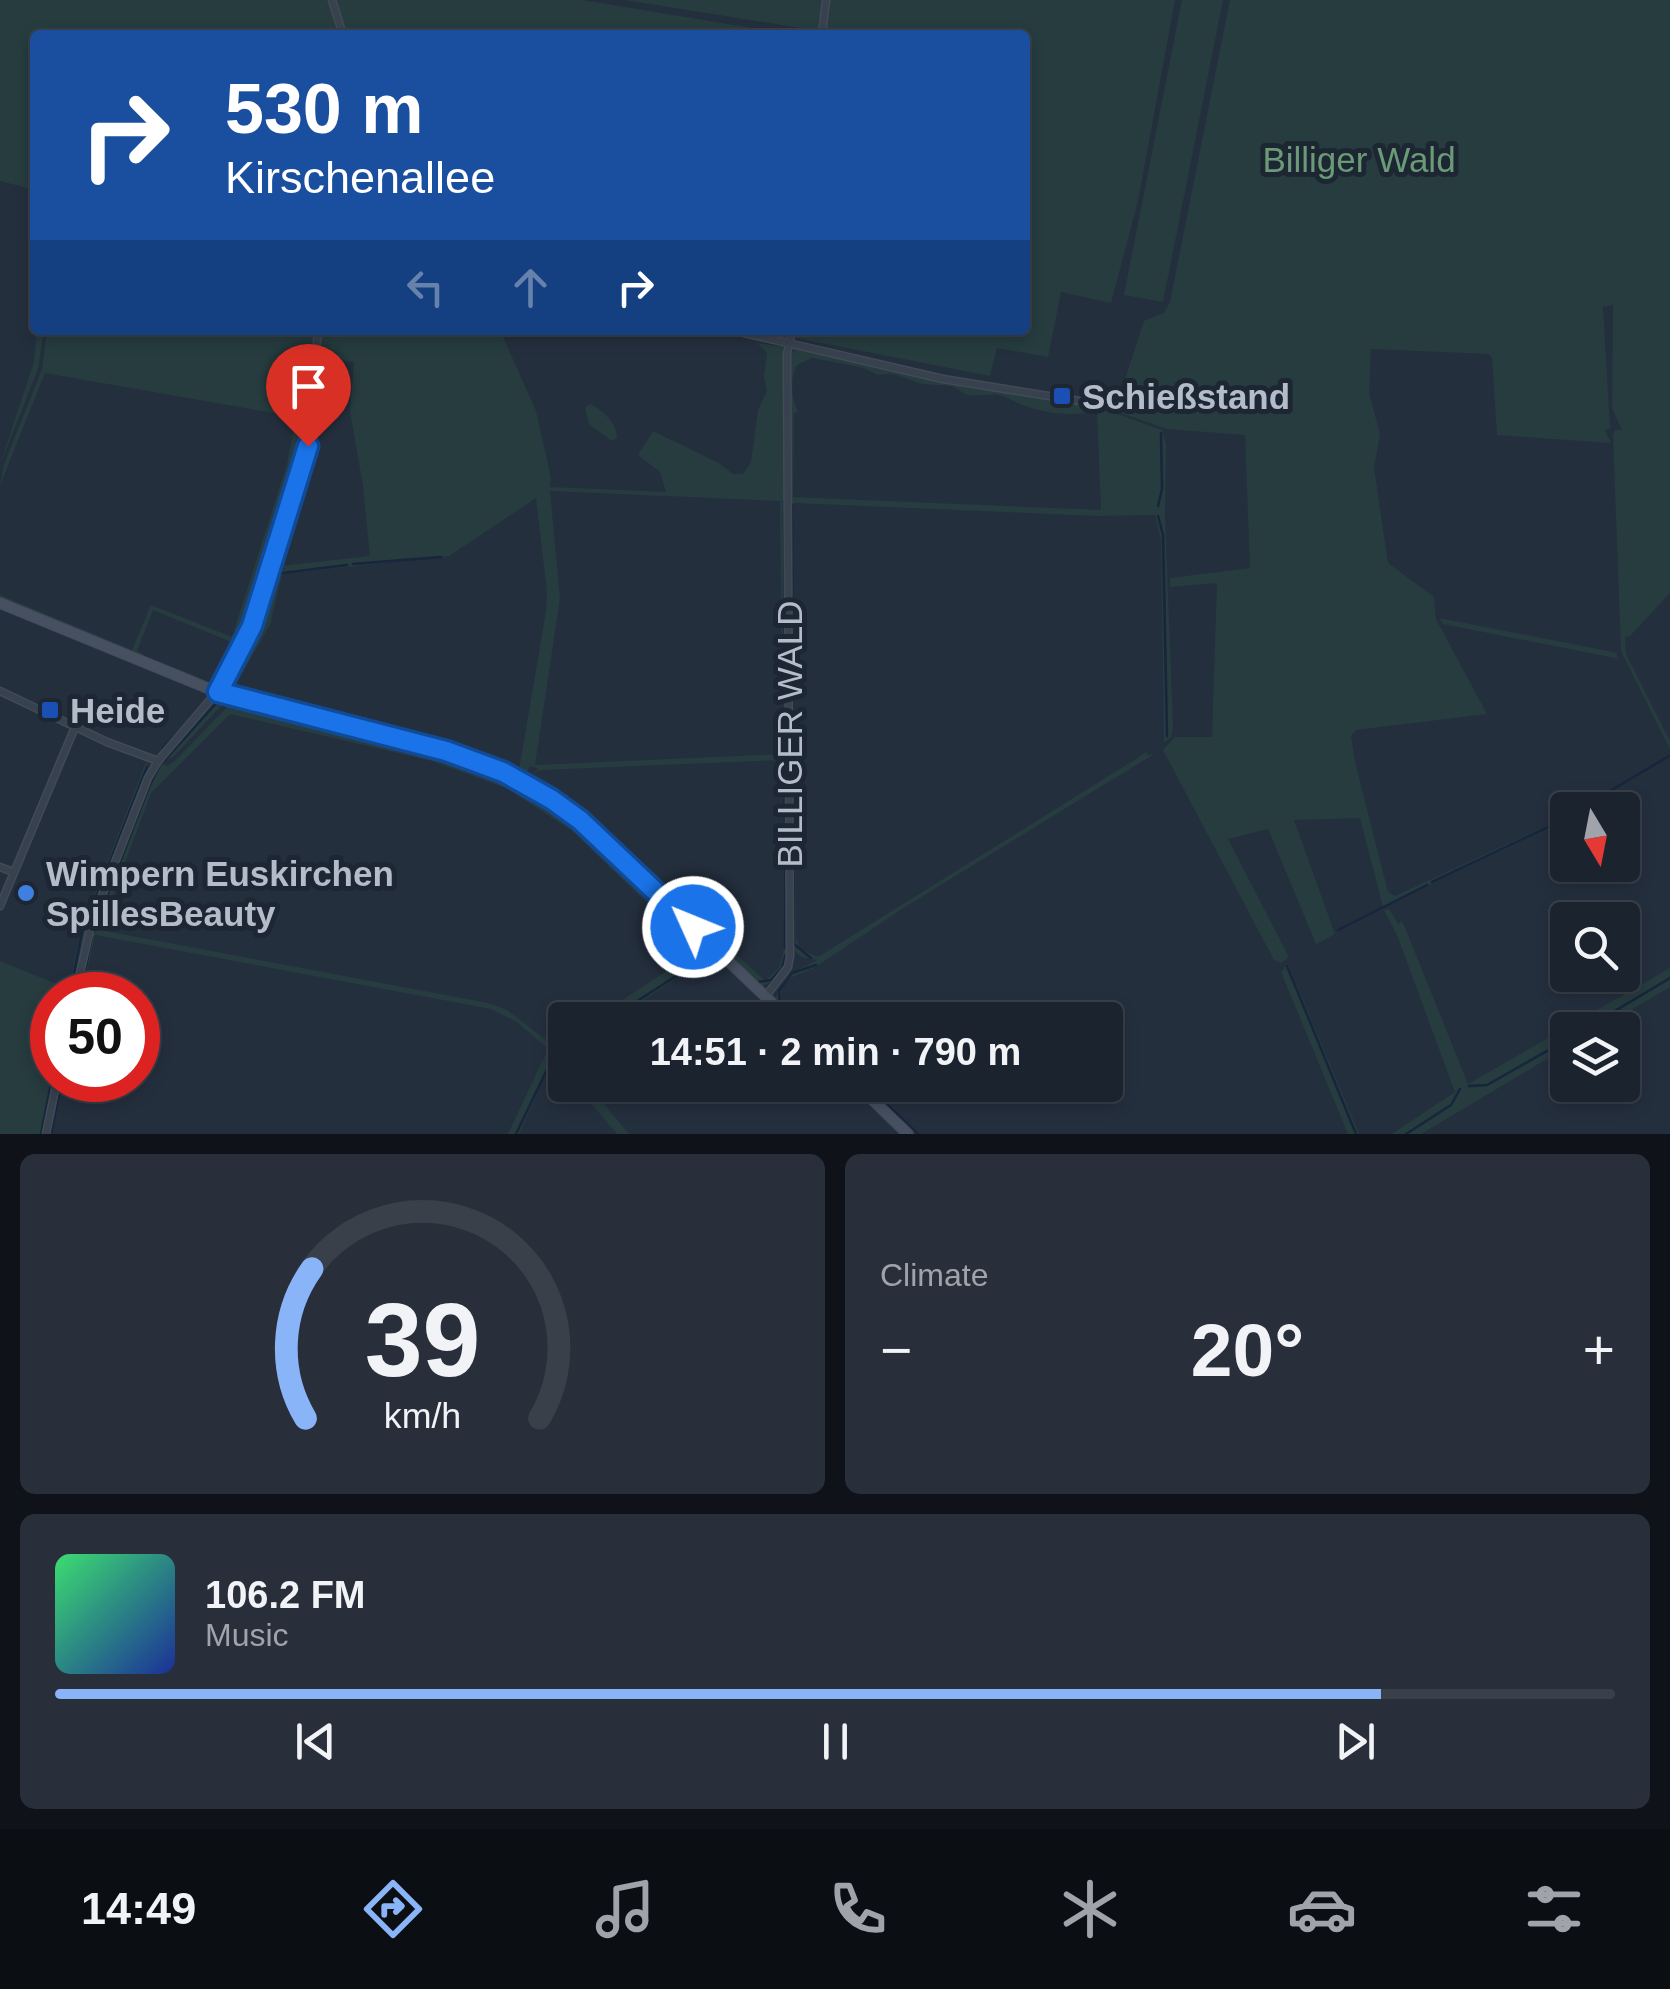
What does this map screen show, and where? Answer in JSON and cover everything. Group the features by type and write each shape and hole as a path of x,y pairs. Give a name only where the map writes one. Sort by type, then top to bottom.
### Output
{"main road":[{"path":"0,603 218,692 446,751 524,782 592,830 771,1002"},
{"path":"875,1102 908,1134"}],"street":[{"path":"332,0 341,30"},
{"path":"823,30 826,0"},
{"path":"80,972 92,922 148,778 218,692 252,626 306,454 318,335"},
{"path":"754,335 943,379 1092,404"},
{"name":"BILLIGER WALD","path":"766,997 788,966 790,956 787,354 791,335"},
{"path":"0,691 158,761"},
{"path":"0,906 75,727"},
{"path":"0,866 13,872"},
{"path":"46,1134 53,1102"}],"green space":[{"path":"0,0 330,0 339,30 30,30 30,189 0,181"},
{"path":"335,0 582,0 764,30 344,30"},
{"path":"625,0 1175,0 1138,201 1111,303 1061,292 1048,357 997,348 990,376 781,335 1030,335 1030,30 807,29"},
{"path":"1182,0 1223,0 1163,302 1124,295"},
{"name":"Billiger Wald","path":"1230,0 1670,0 1670,593 1625,637 1626,654 1670,741 1670,749 1621,651 1613,435 1615,430 1622,430 1612,408 1613,305 1603,307 1610,428 1605,430 1611,443 1497,435 1492,357 1488,354 1371,349 1369,393 1380,434 1374,468 1388,563 1434,597 1436,619 1487,714 1356,730 1351,736 1388,892 1395,896 1548,825 1549,828 1383,907 1360,818 1294,820 1335,934 1316,944 1268,829 1228,839 1289,957 1281,963 1274,960 1163,750 1175,737 1212,737 1217,583 1170,587 1170,578 1250,568 1245,435 1167,429 1092,403 1093,398 1117,404 1144,321 1164,313 1170,302"},
{"path":"37,335 43,335 38,369 0,465 34,362"},
{"path":"46,335 314,335 305,445 251,621 217,685 214,684 236,644 153,610 137,651 142,657 0,599 0,595 132,650 151,605 232,637 287,464 296,417 45,373 0,485 4,464 42,369"},
{"path":"320,335 502,335 536,411 550,487 666,492 660,472 638,455 653,431 719,463 733,474 743,474 751,462 758,410 767,391 767,353 757,343 783,347 788,939 785,962 775,979 761,986 589,823 529,781 538,768 530,766 521,776 448,744 329,716 449,743 519,770 546,611 536,498 449,556 282,574 270,625 236,684 288,706 239,693 240,689 228,678 236,676 232,671 255,626 273,570 370,556 350,411 354,362 316,359","holes":["550,491 780,501 783,754 535,765 560,598","782,760 784,949 779,968 765,981 595,823 533,778 537,771"]},
{"path":"798,348 958,385 1098,407 1162,430 1166,445 1173,727 1171,737 1164,742 1161,540 1155,515 793,503 796,938 800,949 818,957 1147,752 1154,754 905,907 814,968 790,978 781,990 784,1002 780,1002 776,997 788,974 818,960 801,956 793,946 789,355","holes":["812,358 864,368 878,375 892,374 923,384 954,387 968,395 1002,396 1051,412 1097,411 1101,510 793,497 794,414 798,411 792,382 797,365"]},
{"path":"590,404 608,418 617,438 612,441 589,424 585,408"},
{"path":"1439,618 1618,653 1620,659 1443,624"},
{"path":"156,660 212,683 156,663"},
{"path":"219,697 231,703 221,706 173,757 163,761"},
{"path":"228,706 436,757 491,776 519,790 582,834 708,957 641,1002 619,1002 697,951 571,830 506,788 432,761 230,714 151,793 100,930 488,1003 507,1010 548,1041 548,1049 517,1022 491,1009 95,935 87,972 83,972 92,933 96,933 93,927 154,772 160,763 167,766"},
{"path":"146,762 149,769 91,918 78,972 72,972 80,933"},
{"path":"1389,909 1399,925 1401,920 1404,925 1468,1084 1550,1037 1550,1057 1421,1134 1392,1134 1455,1092 1397,935 1384,910"},
{"path":"0,961 30,973 30,1102 51,1102 44,1134 0,1134"},
{"path":"1288,964 1359,1134 1348,1134 1281,972"},
{"path":"1670,968 1670,987 1628,1012 1593,1012 1628,992 1640,992 1640,985"},
{"path":"548,1049 548,1070 519,1134 508,1134"},
{"path":"590,1102 602,1102 629,1134 617,1134"}],"waterway":[{"path":"241,640 295,471 307,415"},
{"path":"1158,506 1162,489 1161,433"},
{"path":"784,501 785,754"},
{"path":"792,505 794,944 811,958"},
{"path":"1158,516 1163,535 1167,736"},
{"path":"353,564 441,557"},
{"path":"236,668 256,629 274,574 347,565"},
{"path":"216,683 238,646"},
{"path":"243,693 269,700"},
{"path":"165,760 219,700"},
{"path":"339,718 445,743"},
{"path":"163,748 178,733"},
{"path":"450,744 518,771"},
{"path":"1608,792 1669,756"},
{"path":"784,760 785,861"},
{"path":"94,929 160,765"},
{"path":"84,928 147,767"},
{"path":"1432,882 1548,827"},
{"path":"785,866 785,948"},
{"path":"1338,930 1427,885"},
{"path":"74,972 82,932"},
{"path":"85,972 92,937"},
{"path":"758,982 771,980 782,968 785,956"},
{"path":"636,1002 704,958"},
{"path":"781,1002 779,991 792,973 816,965"},
{"path":"1287,966 1356,1134"},
{"path":"1613,1012 1670,978"},
{"path":"1469,1086 1487,1085 1550,1049"},
{"path":"516,1134 548,1067"},
{"path":"1406,1134 1451,1105 1460,1089"},
{"path":"41,1134 47,1102"},
{"path":"51,1134 58,1102"},
{"path":"885,1102 918,1134"}],"place":[{"name":"Schießstand","path":"1062,396"},
{"name":"Heide","path":"50,710"},
{"name":"Wimpern Euskirchen SpillesBeauty","path":"26,893"}],"route":[{"path":"308,446 252,626 218,692 446,751 524,782 592,830 693,927"}]}
